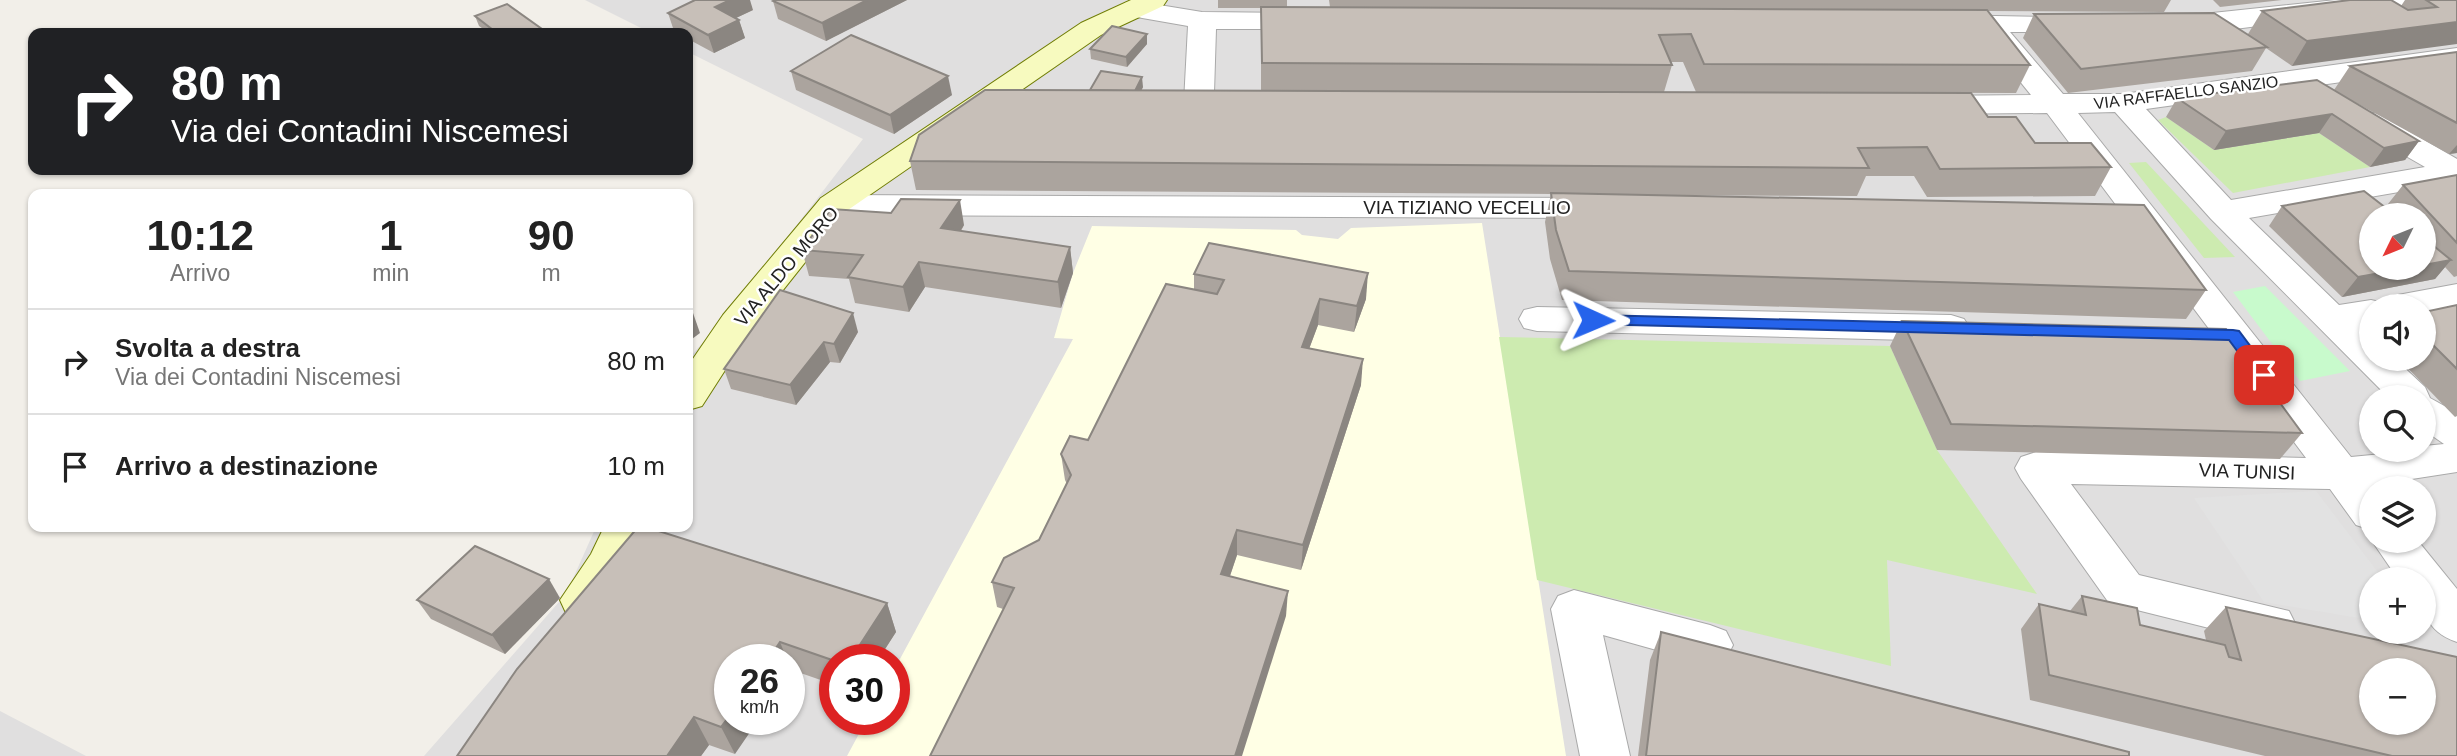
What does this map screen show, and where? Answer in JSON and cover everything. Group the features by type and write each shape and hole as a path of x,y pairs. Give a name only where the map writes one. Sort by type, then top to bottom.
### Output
{"street":[{"path":"2186,0 2211,24 2294,79 2456,172"},
{"path":"2155,24 2211,24 2402,0"},
{"path":"1144,4 1202,20 1339,21"},
{"name":"VIA ALDO MORO","path":"693,388 736,324 834,205 1091,29 1144,4"},
{"path":"1202,20 1199,102 1269,103"},
{"path":"1919,23 2113,24"},
{"path":"1988,23 2057,106 2359,497"},
{"name":"VIA RAFFAELLO SANZIO","path":"1905,105 2057,106 2123,103 2457,57"},
{"path":"2123,103 2223,212 2329,320 2398,385"},
{"path":"2223,212 2456,172"},
{"name":"VIA TIZIANO VECELLIO","path":"834,205 1626,209"},
{"path":"2100,216 2142,216"},
{"path":"2436,300 2457,296"},
{"path":"2329,320 2359,314"},
{"path":"1537,319 1983,329"},
{"path":"2192,334 2233,335"},
{"path":"2436,418 2457,433"},
{"name":"VIA TUNISI","path":"2315,635 2125,590 2036,468 2341,474 2457,457"},
{"path":"561,628 609,564 623,532"},
{"path":"2402,553 2413,567"},
{"path":"2436,596 2457,623"},
{"path":"1605,756 1574,609 1749,655"}],"shaded area":[{"path":"585,0 2457,0 2457,756 424,756 566,594 594,532 693,532 693,353 726,317 863,139 693,54 693,28 641,28"},
{"path":"1482,223 1566,756 847,756 858,735 910,735 908,644 1073,339 1054,338 1073,273 1092,226 1296,230 1302,235 1338,239 1351,228"},
{"path":"2316,491 2359,547 2359,553 2363,553 2374,567 2359,567 2359,618 2264,602 2194,498"},
{"path":"0,711 86,756 0,756"}],"green space":[{"path":"2166,117 2214,150 2319,133 2370,167 2233,193 2158,120"},
{"path":"2146,162 2235,257 2204,258 2129,163"},
{"path":"2265,286 2350,371 2300,381 2233,292"},
{"path":"1499,337 1890,346 1937,450 2037,594 1887,560 1891,666 1537,580"}],"building":[{"path":"695,0 730,0 715,7 739,20 708,35 668,13"},
{"path":"867,0 822,23 773,1"},
{"path":"2350,0 2391,0 2408,10 2437,7 2426,0 2457,0 2457,22 2307,41 2262,11"},
{"path":"507,4 541,28 491,28 475,16"},
{"path":"1261,7 1987,10 2030,65 1704,64 1691,34 1659,35 1672,65 1262,63"},
{"path":"2214,13 2267,47 2081,69 2034,14"},
{"path":"1112,26 1147,34 1126,57 1090,49"},
{"path":"851,35 948,76 890,115 791,71"},
{"path":"2457,52 2457,123 2350,66"},
{"path":"1101,71 1142,77 1135,91 1090,90"},
{"path":"2317,80 2419,141 2384,148 2332,114 2226,131 2177,98"},
{"path":"985,90 1971,93 1988,117 2016,117 2035,143 2091,143 2111,167 1940,169 1927,147 1858,148 1869,168 910,161 919,135"},
{"path":"2457,175 2457,243 2436,220 2436,203 2420,203 2403,185"},
{"path":"2364,191 2380,203 2359,203 2359,277 2358,277 2282,206"},
{"path":"1551,193 2144,205 2206,290 1569,271 1556,230"},
{"path":"901,199 960,200 941,228 1070,247 1058,282 919,262 903,287 848,277 863,255 802,250 831,209 891,213"},
{"path":"1209,243 1368,273 1357,306 1320,299 1302,347 1363,359 1303,545 1237,530 1221,574 1288,591 1235,756 930,756 1014,588 992,582 1004,558 1039,540 1071,475 1061,454 1070,436 1088,440 1166,284 1217,294 1224,280 1194,274"},
{"path":"2436,248 2451,260 2436,263"},
{"path":"780,290 853,313 834,344 824,342 790,385 724,369"},
{"path":"2457,305 2457,369 2436,348 2436,309"},
{"path":"1902,321 2226,329 2302,433 1951,424"},
{"path":"634,532 662,532 887,603 860,644 819,644 819,655 805,651 805,644 714,644 714,724 694,717 667,756 457,756 517,669"},
{"path":"475,546 549,579 492,635 417,600"},
{"path":"2082,596 2137,608 2140,625 2225,645 2229,657 2241,660 2226,607 2359,636 2359,644 2397,644 2457,657 2457,756 2392,756 2049,675 2039,604 2086,615"},
{"path":"1661,632 2129,752 2129,756 1646,756"}],"route":[{"path":"1593,320 2233,335 2264,375"}]}
